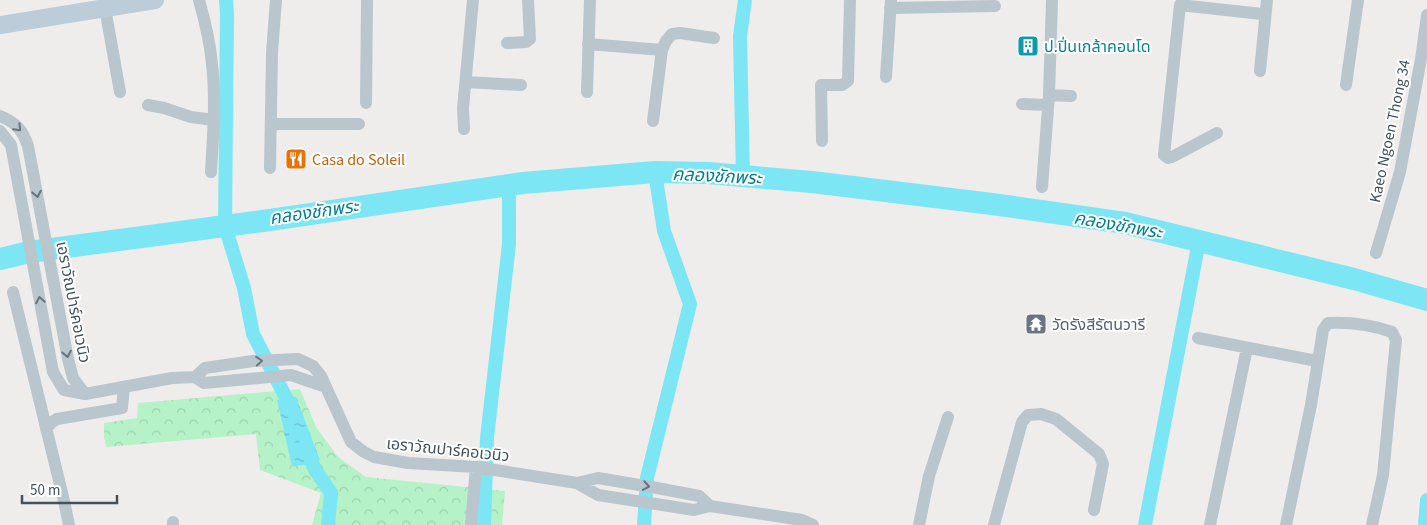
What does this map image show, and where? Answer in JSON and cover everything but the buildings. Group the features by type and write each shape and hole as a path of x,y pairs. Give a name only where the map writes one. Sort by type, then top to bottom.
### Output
{"street":[{"path":"0,26 155,0"},
{"path":"200,0 207,29 212,64 214,120 212,172"},
{"path":"270,168 272,53 276,0"},
{"path":"366,103 367,0"},
{"path":"464,129 463,108 474,0"},
{"path":"507,42 526,42 530,39 528,0"},
{"path":"587,92 590,0"},
{"path":"822,141 821,85 842,85 848,81 850,0"},
{"path":"1042,187 1049,100 1052,0"},
{"path":"1346,85 1358,0"},
{"path":"886,77 891,4 995,6"},
{"path":"1217,133 1172,157 1168,158 1164,155 1180,5 1262,14 1266,6"},
{"path":"1260,71 1266,6"},
{"path":"105,8 120,92"},
{"name":"Kaeo Ngoen Thong 34","path":"1376,253 1400,172 1424,60 1427,15"},
{"path":"653,121 662,50 666,41 672,34 680,33 714,38"},
{"path":"588,44 662,50"},
{"path":"466,82 521,85"},
{"path":"1022,104 1071,96"},
{"path":"148,105 171,109 191,117 214,120"},
{"name":"เอราวัณปาร์คอเวนิว","path":"0,116 10,120 23,132 28,146 73,378 86,394"},
{"path":"271,124 359,124"},
{"name":"เอราวัณปาร์คอเวนิว","path":"0,131 11,144 53,372 64,390 86,394"},
{"path":"13,292 69,525"},
{"path":"1286,525 1311,406 1323,330 1328,322 1342,322 1379,328 1392,332 1396,340 1383,475 1372,525"},
{"path":"1198,338 1317,361"},
{"path":"1210,525 1248,348"},
{"name":"เอราวัณปาร์คอเวนิว","path":"195,377 205,368 210,367 253,361 298,359 313,366 320,376 351,442 374,457 408,463 476,467 577,482 598,478 699,496 710,506"},
{"path":"86,394 172,378 195,377 204,384 290,375 326,387"},
{"path":"46,429 57,419 122,408 124,387"},
{"path":"994,525 1022,422 1028,415 1041,414 1056,419 1099,454 1103,464 1094,510"},
{"path":"919,525 929,476 948,417"},
{"path":"471,525 476,467"},
{"name":"เอราวัณปาร์คอเวนิว","path":"577,482 598,495 694,510 710,506 802,520 813,525"}],"green space":[{"path":"300,389 316,427 338,457 366,477 505,491 502,525 312,525 321,493 260,470 256,434 106,447 104,423 137,418 138,403"}],"water":[{"path":"296,397 320,460 305,465 292,466 277,400"}],"waterway":[{"path":"226,0 225,226 244,288 253,334 295,415"},
{"path":"743,177 740,36 745,0"},
{"path":"644,525 647,478 690,304 664,231 655,172"},
{"name":"คลองชักพระ","path":"0,259 29,252 263,221 523,183 655,172 708,173 812,182 992,204 1125,223 1354,279 1427,300"},
{"path":"484,525 487,438 509,244 509,185"},
{"path":"1145,525 1199,241"},
{"path":"306,445 314,468 331,493 328,525"},
{"path":"1425,525 1427,500"}],"place":[{"name":"ป.ปิ่นเกล้าคอนโด","path":"1028,46"},
{"name":"Casa do Soleil","path":"296,159"},
{"name":"วัดรังสีรัตนวารี","path":"1036,324"}]}
